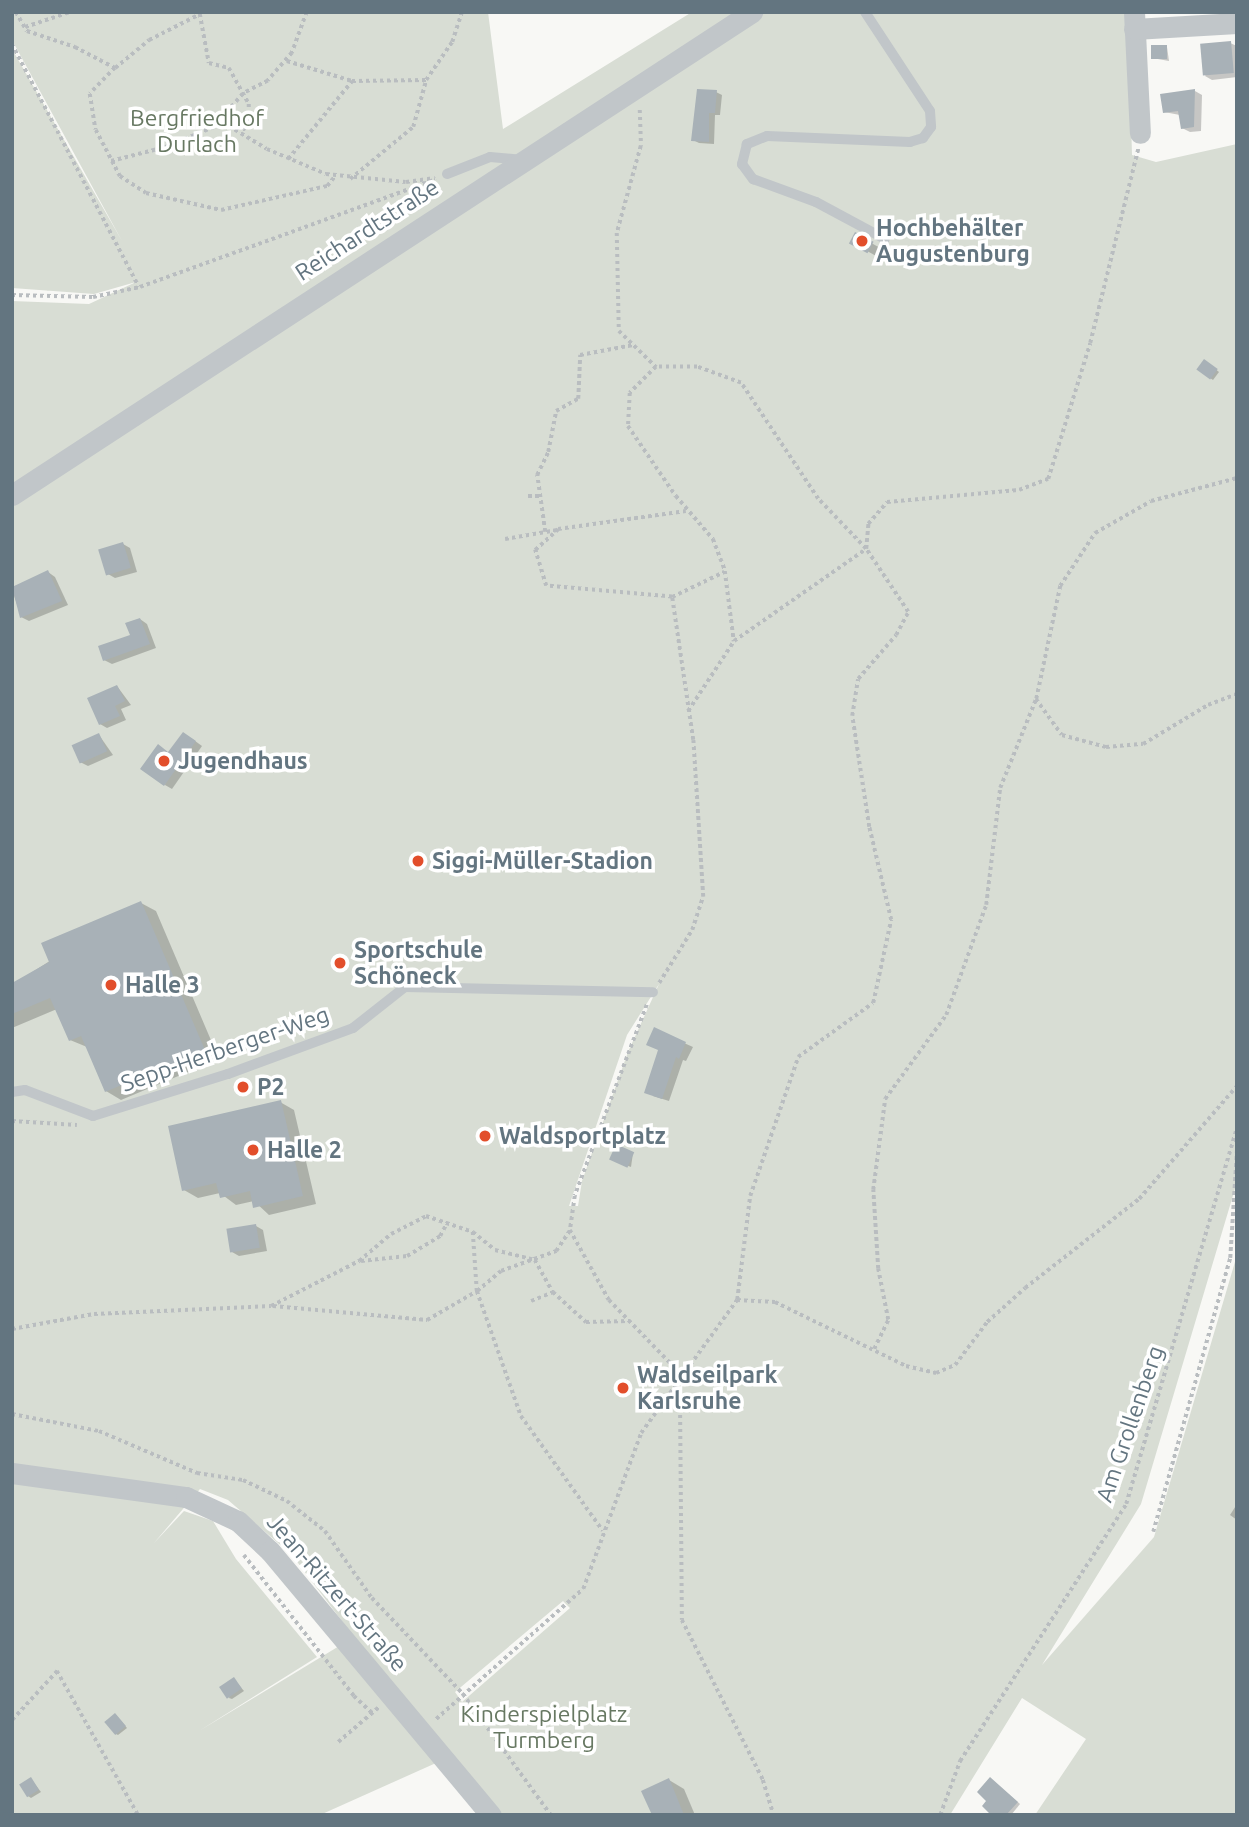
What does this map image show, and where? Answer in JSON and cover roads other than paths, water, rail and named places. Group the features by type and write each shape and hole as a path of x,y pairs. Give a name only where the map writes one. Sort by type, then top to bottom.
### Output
{"street":[{"name":"Reichardtstraße","path":"12,495 752,12"},
{"path":"1140,133 1134,21 1237,23"},
{"name":"Jean-Ritzert-Straße","path":"12,1473 148,1490 186,1497 223,1511 270,1550 491,1815"}],"lane":[{"path":"865,12 930,111 931,127 923,138 910,142 768,136 747,144 742,164 753,179 816,202 885,239"},
{"path":"444,176 490,157 523,160"},
{"name":"Sepp-Herberger-Weg","path":"12,1092 25,1090 93,1116 228,1074 353,1028 405,987 653,992"}],"place":[{"name":"Hochbehälter Augustenburg","path":"862,241"},
{"name":"Jugendhaus","path":"164,761"},
{"name":"Siggi-Müller-Stadion","path":"418,861"},
{"name":"Sportschule Schöneck","path":"340,963"},
{"name":"Halle 3","path":"111,985"},
{"name":"P2","path":"243,1087"},
{"name":"Waldsportplatz","path":"485,1136"},
{"name":"Halle 2","path":"253,1150"},
{"name":"Waldseilpark Karlsruhe","path":"623,1388"}],"park label":[{"name":"Bergfriedhof Durlach","path":"197,131"},
{"name":"Kinderspielplatz Turmberg","path":"544,1727"}]}
